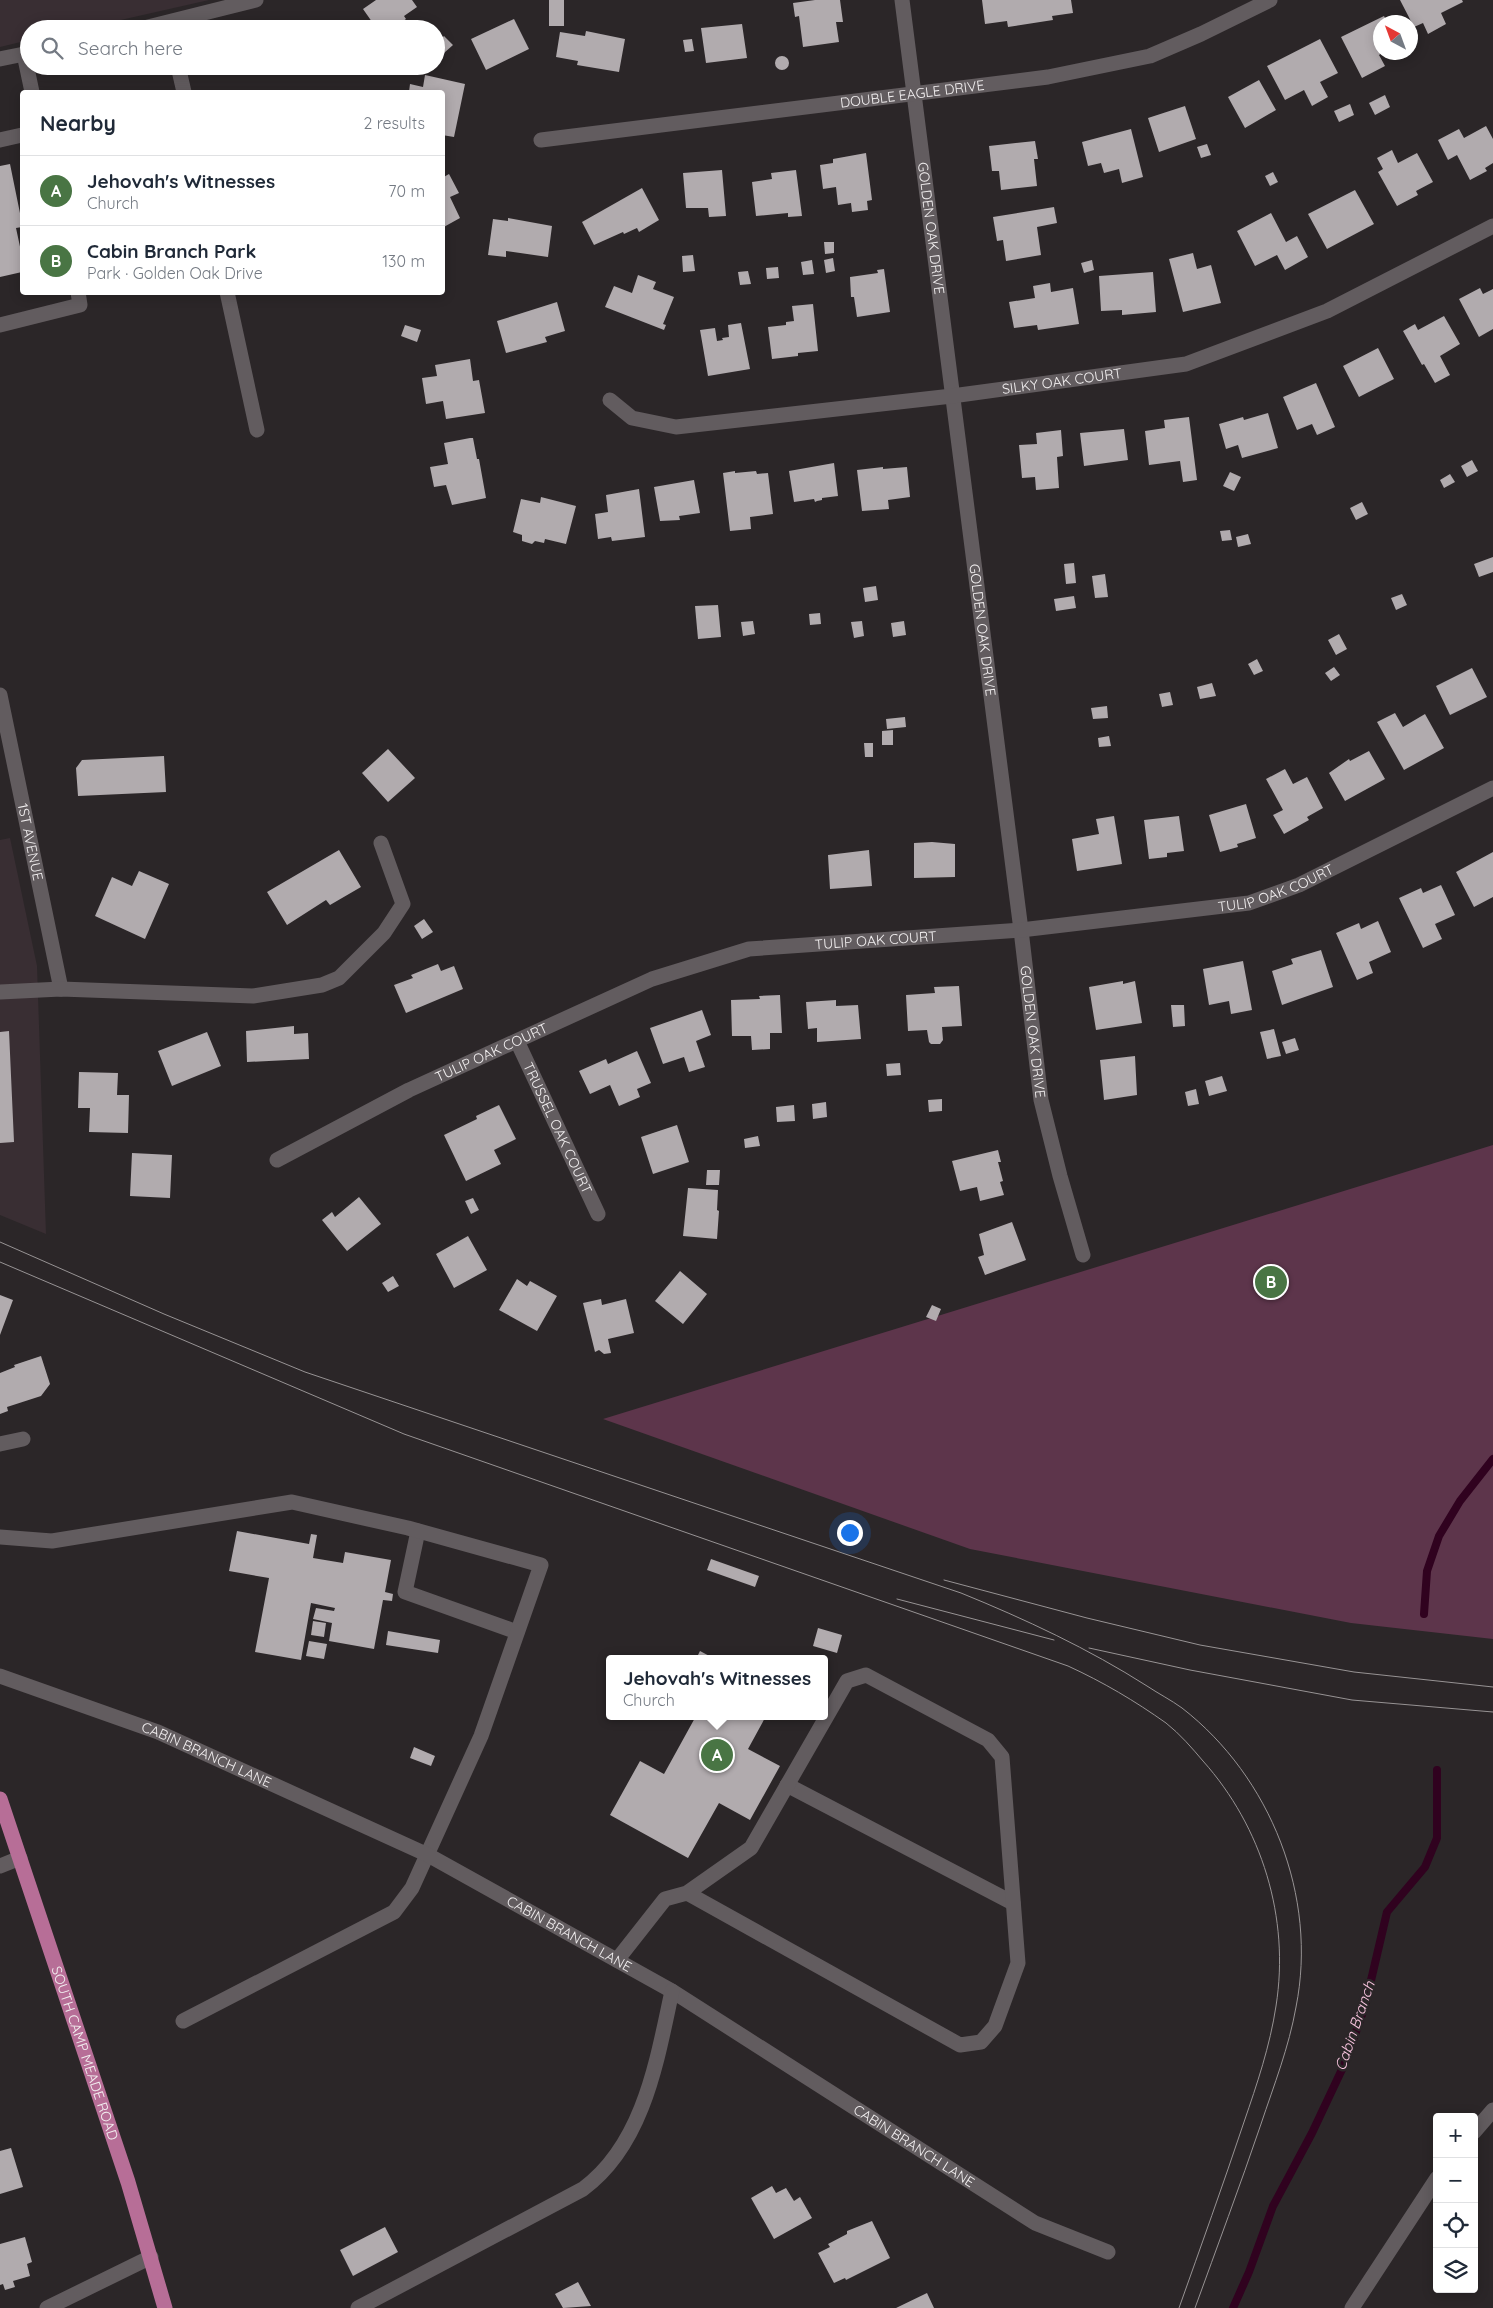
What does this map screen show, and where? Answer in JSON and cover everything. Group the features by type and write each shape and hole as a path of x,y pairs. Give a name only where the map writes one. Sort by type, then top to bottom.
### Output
{"main road":[{"name":"SOUTH CAMP MEADE ROAD","path":"0,1799 151,2257 165,2308"}],"street":[{"path":"189,20 256,0"},
{"name":"GOLDEN OAK DRIVE","path":"902,0 1041,1100 1060,1176 1083,1254"},
{"name":"DOUBLE EAGLE DRIVE","path":"541,140 1048,77 1150,56 1201,34 1270,0"},
{"path":"0,59 20,54"},
{"path":"29,75 32,90"},
{"path":"180,75 184,90"},
{"path":"0,140 20,135"},
{"name":"SILKY OAK COURT","path":"610,400 632,418 676,427 952,396 1186,364 1327,311 1493,226"},
{"path":"0,325 80,305 78,295"},
{"path":"228,295 257,430"},
{"name":"1ST AVENUE","path":"0,695 2,716 62,990"},
{"name":"TULIP OAK COURT","path":"277,1160 409,1090 652,980 749,949 1021,930 1249,903 1307,881 1493,788"},
{"path":"0,992 62,990 253,996 322,985 339,978 384,933 403,904 380,843"},
{"name":"TRUSSEL OAK COURT","path":"517,1041 598,1214"},
{"path":"0,1444 23,1439"},
{"path":"0,1537 52,1541 292,1502 418,1531 542,1565 481,1736 412,1888 394,1912 183,2021"},
{"path":"418,1531 405,1592 517,1632"},
{"path":"687,1892 960,2045 981,2042 995,2026 1018,1963 1002,1757 988,1740 866,1675 846,1681 828,1713"},
{"name":"CABIN BRANCH LANE","path":"0,1676 158,1732 428,1855 672,1991 1035,2223 1108,2252"},
{"path":"617,1960 665,1899 687,1892 751,1848 824,1720"},
{"path":"787,1785 1013,1903"},
{"path":"0,1866 20,1858"},
{"path":"358,2308 583,2189 600,2176 619,2152 635,2122 659,2048 672,1991"},
{"path":"1478,2127 1493,2110"},
{"path":"1352,2308 1433,2184"},
{"path":"47,2308 151,2257"}],"shaded area":[{"path":"0,0 209,0 121,20 20,20 20,42 0,47"},
{"path":"10,838 37,966 46,1234 0,1215 0,840"},
{"path":"1493,1145 1493,1639 1351,1623 970,1549 603,1419"}],"building":[{"path":"376,0 412,0 417,7 404,16 406,19 405,20 371,20 363,9"},
{"path":"549,0 564,0 564,26 549,26"},
{"path":"815,0 840,0 843,22 836,22 839,42 803,47 799,16 795,17 793,3"},
{"path":"982,0 1071,0 1073,13 1052,16 1053,20 1008,27 1007,21 985,24"},
{"path":"1400,0 1462,0 1463,2 1441,13 1446,24 1428,34 1423,23 1418,25 1418,15 1408,15"},
{"path":"514,19 529,49 486,70 471,39"},
{"path":"1373,21 1373,60 1382,60 1385,66 1362,78 1341,37"},
{"path":"742,24 747,58 706,63 701,28"},
{"path":"586,31 625,39 619,72 577,65 578,61 556,57 560,32 585,36"},
{"path":"445,37 453,45 445,52"},
{"path":"692,39 694,51 685,52 683,40"},
{"path":"1320,39 1338,73 1320,82 1328,97 1312,106 1304,90 1285,100 1267,66"},
{"path":"782,56 787,58 789,63 787,68 782,70 777,68 775,63 777,58"},
{"path":"425,75 465,84 454,137 445,136 445,90 409,90 410,84 423,87"},
{"path":"1259,80 1276,110 1245,128 1228,97"},
{"path":"1385,95 1390,107 1375,115 1369,103"},
{"path":"1350,104 1354,115 1339,122 1334,111"},
{"path":"1185,106 1196,139 1159,152 1148,118"},
{"path":"1486,126 1493,139 1493,163 1485,168 1487,171 1470,180 1457,155 1448,160 1438,140 1459,129 1464,138"},
{"path":"1131,129 1143,177 1122,183 1119,169 1104,173 1101,163 1088,166 1082,142"},
{"path":"1035,141 1038,159 1034,159 1037,186 1001,190 999,171 992,171 989,146"},
{"path":"1207,144 1211,155 1201,158 1197,147"},
{"path":"1392,150 1398,163 1417,153 1433,182 1416,191 1418,195 1397,206 1378,172 1383,169 1377,158"},
{"path":"866,153 872,200 867,201 868,210 852,212 851,203 838,205 836,187 823,189 820,165 833,163 833,159"},
{"path":"10,164 20,213 20,227 16,228 20,247 20,272 0,277 0,166"},
{"path":"722,170 726,216 709,217 708,208 686,208 683,173"},
{"path":"796,170 802,216 788,217 788,213 756,216 752,182 772,179 771,173"},
{"path":"1273,172 1278,182 1270,186 1265,176"},
{"path":"449,174 459,193 450,197 460,218 445,226 445,176"},
{"path":"642,188 659,220 639,232 637,228 624,234 623,232 594,245 582,222"},
{"path":"1355,190 1374,224 1327,249 1308,214"},
{"path":"1054,207 1057,223 1037,227 1041,255 1006,261 1003,240 997,241 993,217"},
{"path":"1271,213 1286,242 1297,236 1308,257 1285,270 1277,255 1255,266 1237,231"},
{"path":"508,218 552,226 548,257 506,251 506,257 488,255 493,219 508,221"},
{"path":"824,242 834,242 834,253 825,254"},
{"path":"1193,253 1197,269 1211,265 1221,303 1183,312 1169,259"},
{"path":"693,255 695,271 683,272 682,256"},
{"path":"833,258 835,271 826,273 824,260"},
{"path":"812,260 814,274 803,275 801,262"},
{"path":"1092,260 1094,270 1084,273 1081,263"},
{"path":"778,267 779,278 767,279 766,268"},
{"path":"884,269 890,312 857,317 854,297 851,297 850,277 878,273 877,270"},
{"path":"748,271 751,284 740,285 738,272"},
{"path":"1153,272 1156,312 1122,315 1122,310 1101,311 1099,276"},
{"path":"638,275 656,282 653,289 674,297 663,324 666,325 664,330 605,307 614,286 632,293"},
{"path":"1050,283 1051,292 1073,288 1079,324 1038,330 1037,325 1014,328 1009,302 1035,298 1033,286"},
{"path":"1480,288 1483,294 1493,289 1493,329 1479,337 1459,299"},
{"path":"557,302 565,331 545,337 547,342 506,353 497,321"},
{"path":"813,304 818,351 772,359 768,327 786,325 786,322 794,321 792,306"},
{"path":"1444,316 1460,344 1440,356 1450,375 1435,383 1424,364 1422,365 1403,331 1415,324 1418,330"},
{"path":"741,323 750,369 708,376 700,330 715,328 717,341 723,340 722,338 729,337 728,325"},
{"path":"405,325 421,330 417,342 401,336"},
{"path":"1378,348 1394,379 1359,397 1343,366"},
{"path":"470,359 473,381 479,380 485,413 446,419 443,401 426,404 422,378 437,376 435,365"},
{"path":"1316,383 1335,427 1317,435 1312,424 1297,430 1283,397"},
{"path":"1268,413 1278,448 1242,458 1238,445 1226,449 1219,424 1243,417 1244,420"},
{"path":"1189,417 1197,480 1183,482 1180,461 1149,465 1145,431 1165,428 1164,420"},
{"path":"1124,429 1128,460 1084,466 1080,433"},
{"path":"1061,430 1063,456 1057,457 1059,488 1036,490 1035,477 1022,478 1019,445 1037,444 1036,433"},
{"path":"473,438 477,459 479,459 486,498 452,505 446,485 434,487 430,467 448,464 444,443"},
{"path":"1472,460 1478,471 1467,477 1461,466"},
{"path":"834,463 838,496 822,498 822,500 815,502 814,499 794,502 789,471"},
{"path":"883,467 883,469 907,467 910,497 888,500 889,509 862,511 857,470"},
{"path":"735,471 735,473 756,471 757,474 768,473 773,514 750,517 751,529 730,531 723,473"},
{"path":"1230,472 1241,477 1234,491 1223,486"},
{"path":"1450,474 1455,482 1444,488 1440,480"},
{"path":"694,480 700,513 679,516 680,520 660,521 654,487"},
{"path":"639,489 645,537 612,541 611,537 598,539 595,514 608,512 606,495"},
{"path":"541,497 576,506 566,544 545,539 544,543 535,541 532,544 522,541 522,535 513,532 521,499 540,503"},
{"path":"1362,502 1368,514 1356,520 1350,508"},
{"path":"1230,530 1232,540 1222,541 1220,531"},
{"path":"1248,534 1251,544 1238,547 1236,537"},
{"path":"1493,557 1493,572 1479,577 1474,564"},
{"path":"1074,563 1076,583 1066,584 1064,564"},
{"path":"1105,574 1108,597 1095,598 1092,576"},
{"path":"876,586 878,600 865,602 863,588"},
{"path":"1402,594 1407,605 1396,610 1391,598"},
{"path":"1074,596 1076,608 1056,611 1054,599"},
{"path":"718,605 721,637 698,639 695,606"},
{"path":"820,613 821,624 810,625 809,614"},
{"path":"753,621 755,634 743,636 741,622"},
{"path":"862,621 864,636 854,638 851,622"},
{"path":"904,621 906,635 893,637 891,623"},
{"path":"1339,634 1347,649 1336,655 1328,640"},
{"path":"1257,659 1263,671 1254,675 1248,664"},
{"path":"1334,667 1340,675 1331,681 1325,673"},
{"path":"1472,668 1487,697 1450,715 1436,686"},
{"path":"1212,683 1216,696 1200,699 1197,687"},
{"path":"1170,692 1173,705 1162,707 1159,694"},
{"path":"1107,706 1108,718 1093,719 1091,708"},
{"path":"1395,713 1403,727 1425,714 1444,748 1404,770 1377,722"},
{"path":"905,717 906,727 887,729 886,719"},
{"path":"893,730 893,745 882,745 882,731"},
{"path":"1109,736 1111,746 1099,747 1098,738"},
{"path":"864,743 873,743 873,757 865,757"},
{"path":"388,749 415,778 388,802 362,773"},
{"path":"1369,751 1385,779 1345,801 1329,773 1349,759 1350,761"},
{"path":"164,756 166,792 78,796 76,768 82,760"},
{"path":"1285,769 1293,784 1307,777 1323,808 1307,817 1309,820 1284,834 1273,815 1283,810 1266,779"},
{"path":"1246,804 1256,838 1237,844 1238,847 1220,852 1209,815"},
{"path":"1114,816 1122,864 1077,871 1072,839 1099,834 1096,819"},
{"path":"1179,816 1184,851 1167,853 1167,857 1149,859 1144,820"},
{"path":"914,843 955,844 955,877 914,878"},
{"path":"339,850 361,887 330,905 326,900 287,925 267,892"},
{"path":"869,850 872,886 830,889 828,855"},
{"path":"1493,852 1493,897 1474,907 1456,872"},
{"path":"139,871 169,884 145,939 95,916 112,877 132,886"},
{"path":"1441,885 1455,915 1435,924 1442,939 1423,948 1399,898 1421,888 1423,893"},
{"path":"424,919 433,932 422,939 414,926"},
{"path":"1378,921 1391,952 1369,962 1373,973 1357,980 1336,933 1359,923 1361,929"},
{"path":"1321,950 1333,987 1282,1005 1272,971 1293,964 1291,959"},
{"path":"1243,961 1252,1010 1231,1014 1229,1001 1209,1005 1203,969"},
{"path":"438,964 441,971 454,966 463,989 406,1013 394,985 413,978 411,975"},
{"path":"1123,981 1123,984 1135,981 1142,1023 1096,1030 1089,987"},
{"path":"959,986 962,1026 942,1027 943,1040 940,1044 931,1044 929,1042 927,1030 908,1031 906,995 935,993 934,987"},
{"path":"780,995 782,1033 770,1033 770,1049 752,1050 751,1036 732,1036 731,1000 760,999 759,996"},
{"path":"836,1000 836,1006 858,1005 861,1039 817,1042 817,1028 808,1029 806,1002"},
{"path":"1171,1005 1184,1005 1185,1026 1173,1027"},
{"path":"702,1010 711,1035 696,1041 705,1067 689,1072 684,1057 663,1064 650,1028"},
{"path":"294,1026 294,1034 308,1033 309,1059 247,1062 246,1031"},
{"path":"1274,1029 1281,1056 1267,1059 1260,1032"},
{"path":"9,1031 14,1142 0,1143 0,1032"},
{"path":"207,1032 221,1066 172,1086 158,1051"},
{"path":"1295,1038 1299,1050 1286,1054 1282,1042"},
{"path":"637,1051 651,1083 637,1089 640,1097 619,1106 610,1085 590,1094 579,1071 606,1059 608,1064"},
{"path":"1135,1056 1137,1095 1104,1100 1100,1060"},
{"path":"900,1063 901,1075 887,1076 886,1064"},
{"path":"79,1072 118,1073 117,1095 129,1095 128,1133 89,1132 90,1108 78,1108"},
{"path":"1222,1076 1227,1091 1209,1096 1205,1081"},
{"path":"1196,1089 1199,1104 1188,1106 1185,1092"},
{"path":"942,1099 942,1111 929,1112 928,1100"},
{"path":"826,1102 827,1117 813,1119 812,1104"},
{"path":"499,1105 516,1139 494,1150 501,1164 466,1181 444,1135 477,1119 476,1116"},
{"path":"794,1105 795,1121 777,1122 776,1107"},
{"path":"677,1125 689,1162 653,1174 641,1137"},
{"path":"758,1136 760,1146 745,1148 744,1139"},
{"path":"998,1150 1001,1162 998,1162 1003,1181 1000,1182 1004,1195 980,1201 977,1187 960,1191 952,1161"},
{"path":"132,1153 172,1155 170,1198 130,1196"},
{"path":"707,1170 720,1170 719,1185 706,1185"},
{"path":"688,1188 718,1190 717,1239 683,1236"},
{"path":"359,1197 381,1224 347,1251 322,1220 332,1212 335,1217"},
{"path":"473,1198 479,1210 471,1214 465,1201"},
{"path":"1012,1222 1026,1260 985,1275 978,1257 984,1255 979,1234"},
{"path":"468,1236 487,1270 454,1288 436,1254"},
{"path":"680,1271 707,1294 683,1324 655,1301"},
{"path":"393,1276 399,1286 388,1292 382,1283"},
{"path":"517,1279 527,1286 530,1281 557,1296 537,1331 499,1310"},
{"path":"0,1295 13,1300 0,1335"},
{"path":"601,1299 602,1305 626,1299 634,1333 608,1339 611,1353 604,1354 599,1350 595,1352 583,1303"},
{"path":"932,1305 941,1309 936,1321 926,1317"},
{"path":"41,1356 50,1384 41,1396 7,1407 8,1411 0,1414 0,1373 15,1367 14,1365"},
{"path":"237,1531 309,1544 311,1534 317,1535 313,1558 343,1563 345,1552 391,1560 385,1592 393,1594 392,1601 383,1600 374,1649 329,1641 332,1623 313,1619 316,1608 334,1611 335,1608 311,1603 301,1660 255,1652 269,1578 229,1571"},
{"path":"711,1559 759,1576 755,1587 707,1570"},
{"path":"313,1621 326,1623 324,1637 311,1635"},
{"path":"818,1628 842,1635 837,1653 813,1646"},
{"path":"388,1631 440,1640 438,1653 386,1645"},
{"path":"309,1641 327,1644 324,1659 306,1656"},
{"path":"700,1651 708,1655 698,1655"},
{"path":"694,1720 764,1720 748,1749 780,1766 750,1820 719,1803 688,1858 610,1815 640,1761 664,1774"},
{"path":"414,1747 435,1756 431,1766 410,1758"},
{"path":"11,2148 23,2187 0,2194 0,2151"},
{"path":"772,2186 776,2193 786,2188 794,2201 800,2197 812,2218 774,2239 751,2198"},
{"path":"872,2221 890,2258 846,2280 845,2278 834,2283 818,2253 830,2247 828,2244 847,2234 847,2231"},
{"path":"385,2227 398,2252 353,2276 340,2250"},
{"path":"25,2237 32,2262 27,2264 30,2276 13,2281 15,2287 5,2290 3,2284 0,2285 0,2244"},
{"path":"578,2282 591,2306 563,2308 555,2294"},
{"path":"927,2293 934,2308 896,2308"}],"waterway":[{"name":"Cabin Branch","path":"1424,1614 1427,1571 1439,1536 1460,1501 1493,1459"},
{"name":"Cabin Branch","path":"1233,2308 1249,2272 1273,2206 1312,2133 1345,2063 1365,2006 1387,1912 1425,1867 1437,1838 1437,1770"}],"tram line":[{"path":"0,1242 164,1314 305,1372 961,1593 1009,1613 1080,1647 1125,1672 1182,1708 1213,1736 1240,1768 1263,1804 1281,1842 1293,1882 1300,1924 1301,1965 1296,2007 1285,2051 1245,2170 1195,2308"},
{"path":"0,1262 404,1434 1068,1666 1118,1692 1171,1727 1195,1751 1224,1787 1256,1844 1267,1875 1275,1907 1279,1940 1276,2006 1263,2065 1179,2308"},
{"path":"944,1580 1087,1618 1200,1645 1354,1672 1493,1687"},
{"path":"897,1599 1054,1640"},
{"path":"1089,1648 1190,1670 1352,1700 1493,1712"}],"place":[{"name":"Cabin Branch Park","path":"1271,1282"},
{"name":"Jehovah's Witnesses","path":"717,1755"}]}
